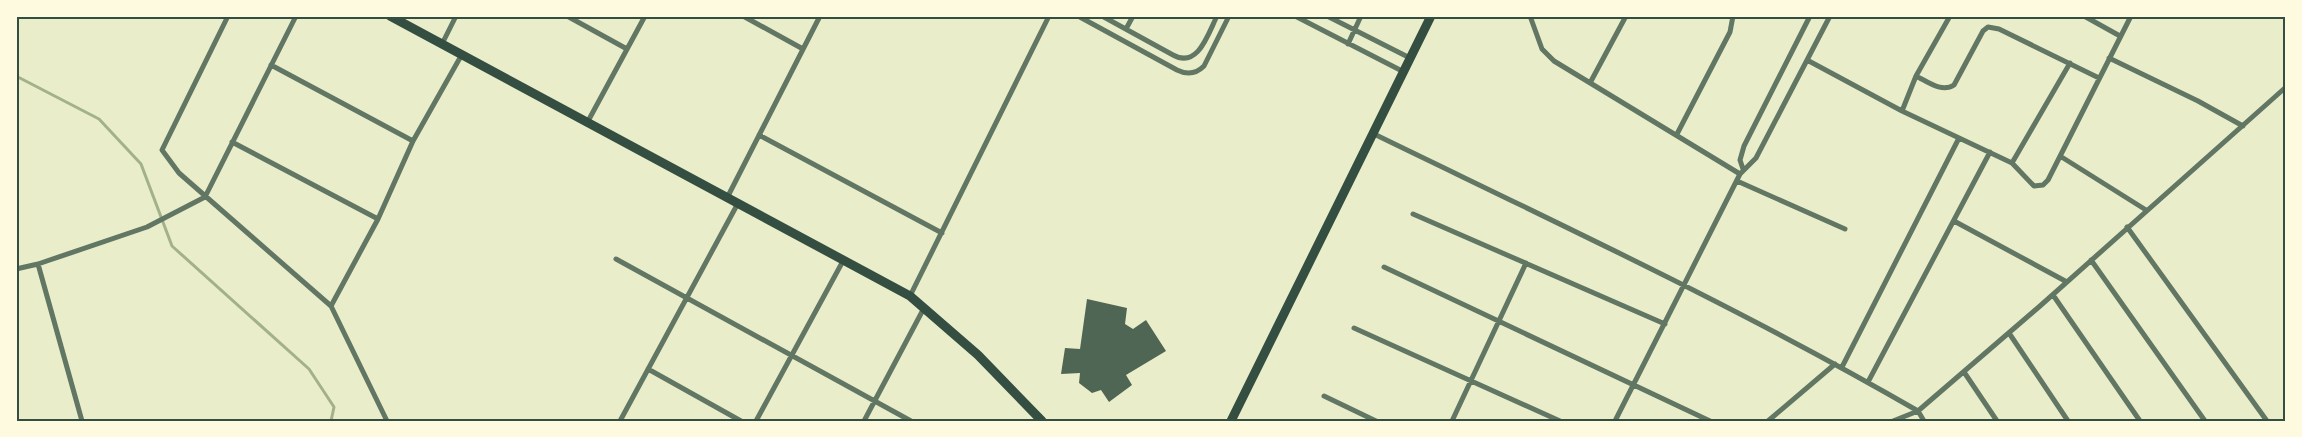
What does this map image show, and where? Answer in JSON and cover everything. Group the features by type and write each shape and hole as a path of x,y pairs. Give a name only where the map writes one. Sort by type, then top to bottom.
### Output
{"main road":[{"path":"390,16 461,56 910,296 978,355 1042,421"},
{"path":"1231,421 1431,16"}],"street":[{"path":"228,16 162,150 179,173 331,306 387,421"},
{"path":"16,269 38,264 147,227 205,197 296,16"},
{"path":"442,44 456,16"},
{"path":"567,16 627,48"},
{"path":"586,123 645,16"},
{"path":"743,16 803,49"},
{"path":"727,199 820,16"},
{"path":"910,296 1049,16"},
{"path":"1078,16 1177,70 1188,74 1200,70 1204,66 1229,16"},
{"path":"1102,16 1178,58 1190,58 1199,52 1217,16"},
{"path":"1126,29 1132,16"},
{"path":"1296,16 1404,72"},
{"path":"1327,16 1411,59"},
{"path":"1348,44 1361,16"},
{"path":"1530,16 1542,49 1554,61 1741,172"},
{"path":"1590,83 1626,16"},
{"path":"1677,134 1730,32 1733,16"},
{"path":"1741,172 1740,155 1810,16"},
{"path":"1615,421 1741,172 1756,158 1830,16"},
{"path":"1902,110 1916,76 1950,16"},
{"path":"2084,16 2120,36"},
{"path":"1807,60 1902,110 2012,163 2034,186 2043,185 2048,180 2131,16"},
{"path":"1916,76 1941,88 1948,89 1954,85 1983,31 1988,27 1999,29 2100,78"},
{"path":"331,306 378,219 413,141 461,56"},
{"path":"2109,58 2198,101 2243,126"},
{"path":"2012,163 2070,63"},
{"path":"272,66 413,141"},
{"path":"1893,421 1918,411 1964,372 2286,87"},
{"path":"1374,134 1684,286 1835,364 1918,411 1924,421"},
{"path":"759,135 942,233"},
{"path":"1842,368 1959,138"},
{"path":"232,142 378,219"},
{"path":"1868,382 1990,152"},
{"path":"2060,156 2146,210"},
{"path":"1737,181 1845,229"},
{"path":"620,421 738,205"},
{"path":"1413,214 1665,324"},
{"path":"1954,221 2067,282"},
{"path":"2127,227 2267,421"},
{"path":"616,259 876,399 911,421"},
{"path":"2091,260 2204,421"},
{"path":"756,421 843,261"},
{"path":"1452,421 1526,263"},
{"path":"38,264 82,421"},
{"path":"1384,267 1710,421"},
{"path":"2053,295 2140,421"},
{"path":"864,421 924,308"},
{"path":"1354,328 1560,421"},
{"path":"2009,333 2068,421"},
{"path":"1768,421 1835,364"},
{"path":"648,369 741,421"},
{"path":"1964,372 1997,421"},
{"path":"1324,396 1376,421"}],"building":[{"path":"1087,299 1127,308 1125,324 1133,329 1146,320 1166,351 1126,375 1132,385 1109,402 1101,390 1092,393 1079,383 1080,373 1061,374 1065,348 1080,349"}],"waterway":[{"path":"16,76 99,119 141,164 172,246 309,369 334,407 331,421"}]}
